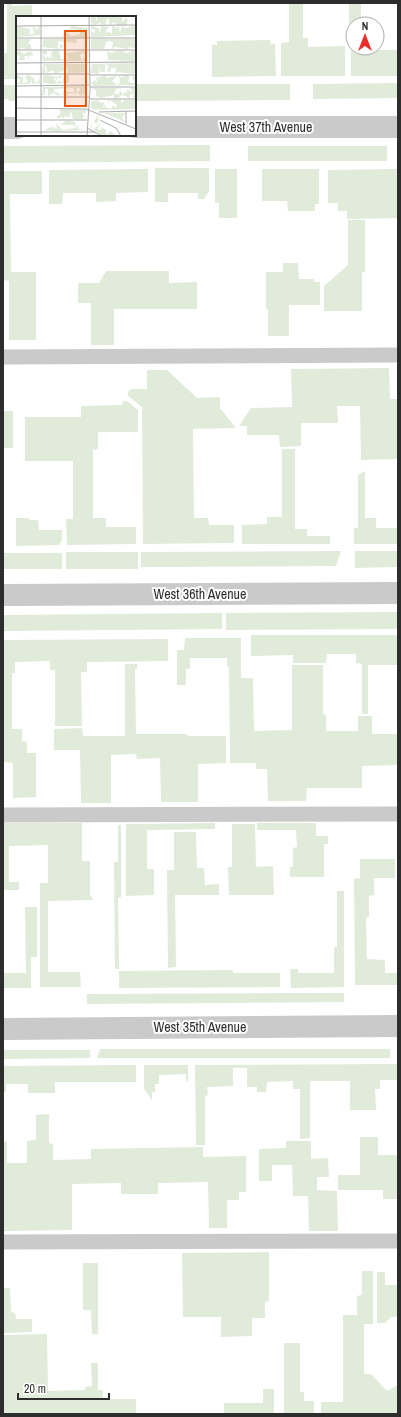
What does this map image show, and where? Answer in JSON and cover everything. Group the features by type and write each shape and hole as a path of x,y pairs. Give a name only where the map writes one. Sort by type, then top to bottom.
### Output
{"street":[{"name":"West 37th Avenue","path":"136,127 398,126"},
{"path":"3,128 16,128"},
{"name":"West 36th Avenue","path":"3,595 398,593"},
{"name":"West 35th Avenue","path":"3,1029 398,1026"}],"lane":[{"path":"3,357 398,356"},
{"path":"3,815 398,814"},
{"path":"3,1242 398,1241"}],"green space":[{"path":"7,3 12,3 12,6 32,5 32,16 16,16 16,79 3,79 3,53 7,53"},
{"path":"289,3 303,3 303,38 308,38 308,47 345,46 345,76 281,76 281,43 289,42"},
{"path":"349,3 361,3 361,16 349,16"},
{"path":"270,40 271,44 275,44 276,76 212,77 212,45 217,45 217,41"},
{"path":"385,50 398,50 398,76 351,76 351,56 385,56"},
{"path":"398,83 398,98 313,99 313,84"},
{"path":"136,84 290,84 290,100 136,101"},
{"path":"3,85 16,85 16,101 3,99"},
{"path":"210,145 210,161 3,163 3,146"},
{"path":"248,146 387,146 387,161 248,161"},
{"path":"155,168 209,168 209,191 204,199 198,199 198,193 168,193 168,202 155,202"},
{"path":"148,169 148,192 116,193 116,201 96,202 96,193 63,193 62,204 49,204 49,170"},
{"path":"215,169 237,169 237,218 219,218 219,203 215,203"},
{"path":"262,169 319,169 319,204 315,204 315,211 288,211 287,201 262,201"},
{"path":"398,169 398,218 347,219 347,211 338,211 338,203 328,203 328,170"},
{"path":"3,171 42,171 42,194 10,194 11,272 36,272 36,340 9,340 9,281 3,280"},
{"path":"348,220 365,220 365,272 362,272 362,311 324,311 324,286 348,265"},
{"path":"283,263 298,263 299,279 314,279 314,282 320,282 320,305 289,305 289,336 268,336 266,272 283,272"},
{"path":"106,271 169,271 169,283 197,282 197,309 114,309 114,345 91,345 91,303 78,303 78,283 99,283"},
{"path":"389,368 390,399 398,399 398,459 361,460 360,406 337,406 338,423 301,423 301,446 280,447 279,435 247,435 247,426 239,426 251,408 292,407 291,369"},
{"path":"147,370 167,370 197,398 220,397 220,408 236,428 193,429 194,518 208,518 209,525 234,525 234,543 143,544 142,407 128,396 128,392 131,389 147,389"},
{"path":"123,401 127,401 138,410 138,432 98,432 98,449 93,450 93,518 106,518 106,527 136,527 136,544 67,545 66,519 73,519 73,461 25,461 25,417 81,417 81,406 122,405"},
{"path":"3,411 13,411 13,448 3,448"},
{"path":"282,449 295,449 295,529 307,529 307,536 330,536 330,544 242,544 242,525 267,524 267,517 282,517"},
{"path":"365,471 365,518 376,518 376,528 397,528 397,544 354,544 354,528 358,528 358,475"},
{"path":"16,518 38,520 39,530 62,530 62,540 59,545 16,546"},
{"path":"341,551 336,566 141,567 141,552"},
{"path":"355,551 398,551 398,567 355,568"},
{"path":"66,552 138,552 138,569 66,569"},
{"path":"3,553 62,553 62,569 3,569"},
{"path":"398,612 398,629 226,630 226,613"},
{"path":"222,613 222,629 3,631 3,615"},
{"path":"251,635 397,635 398,665 368,665 368,714 362,714 362,664 356,663 356,654 327,654 326,663 293,663 293,655 251,656"},
{"path":"185,638 241,638 241,678 253,678 254,731 292,730 292,665 323,665 323,714 326,715 326,731 358,731 358,716 372,716 372,734 398,734 398,768 397,765 362,766 362,788 307,788 306,801 268,801 267,769 256,769 256,763 230,763 229,667 227,667 227,658 190,658 190,669 186,669 186,685 177,685 177,650 184,650"},
{"path":"168,639 168,661 87,662 87,672 81,672 82,726 55,726 55,670 50,670 50,661 15,662 15,673 12,673 12,729 22,729 22,741 27,742 27,753 36,753 36,797 13,798 13,763 3,762 3,640"},
{"path":"125,664 137,664 137,669 135,669 136,734 226,736 226,763 198,764 198,802 161,802 160,758 137,759 136,754 111,755 111,803 81,803 80,750 54,750 54,729 82,728 83,736 125,736"},
{"path":"3,823 82,823 82,861 90,861 90,894 93,900 48,901 48,972 80,972 81,987 40,987 40,883 48,883 48,845 9,846 9,882 19,882 19,890 3,890"},
{"path":"215,823 215,829 147,830 147,869 154,869 154,895 126,896 126,824"},
{"path":"257,823 316,823 316,836 328,836 328,844 324,844 324,877 290,877 290,867 293,867 293,848 297,847 296,830 257,830"},
{"path":"232,824 255,824 256,867 273,866 274,895 229,895 228,867 232,867"},
{"path":"118,825 121,825 121,897 118,898 119,969 115,969 114,862 118,862"},
{"path":"174,832 196,832 197,868 204,868 205,885 219,884 219,895 175,895 176,967 168,968 167,870 174,870"},
{"path":"360,859 395,859 395,878 374,878 374,895 369,896 369,917 366,917 367,959 385,960 385,973 398,973 398,985 355,985 354,879 360,878"},
{"path":"337,891 344,891 344,987 291,988 290,969 298,969 298,973 334,973 334,947 337,947"},
{"path":"25,907 37,907 37,957 31,957 31,988 3,988 3,973 26,973"},
{"path":"233,970 233,973 280,973 280,987 119,988 119,971"},
{"path":"344,993 344,1002 87,1004 87,994"},
{"path":"100,1049 390,1049 390,1058 97,1058"},
{"path":"3,1050 90,1050 90,1058 3,1059"},
{"path":"398,1064 398,1080 380,1080 380,1089 375,1089 376,1110 350,1110 350,1081 310,1081 310,1138 300,1139 300,1089 293,1089 293,1081 267,1082 266,1092 257,1092 257,1087 247,1087 247,1068 233,1068 233,1086 207,1087 208,1095 205,1096 205,1145 196,1145 195,1065"},
{"path":"136,1065 136,1082 55,1082 55,1093 28,1093 28,1084 6,1084 6,1092 3,1092 3,1066"},
{"path":"144,1065 188,1065 188,1081 186,1081 186,1074 159,1075 159,1084 155,1084 155,1092 152,1092 152,1100 144,1089"},
{"path":"49,1114 49,1143 53,1144 53,1160 91,1159 91,1149 203,1147 203,1157 246,1156 246,1192 239,1192 239,1200 227,1200 227,1228 209,1228 208,1182 158,1183 158,1194 121,1194 121,1183 72,1184 72,1230 3,1231 3,1142 7,1141 7,1163 27,1163 27,1141 36,1140 36,1115"},
{"path":"360,1137 378,1137 378,1155 398,1155 398,1199 383,1199 383,1190 338,1190 338,1175 360,1175"},
{"path":"286,1141 311,1141 311,1159 328,1158 329,1177 317,1177 317,1190 337,1191 338,1231 309,1231 308,1196 293,1196 292,1165 272,1165 272,1181 259,1181 259,1149 286,1148"},
{"path":"269,1252 269,1301 265,1302 265,1318 252,1318 252,1336 221,1337 221,1317 183,1317 182,1253"},
{"path":"83,1263 98,1263 98,1334 92,1334 91,1310 83,1310"},
{"path":"362,1271 373,1271 373,1324 364,1324 364,1374 371,1374 387,1391 398,1385 398,1414 321,1414 321,1402 343,1402 343,1315 357,1315 357,1296 362,1295"},
{"path":"377,1272 385,1272 385,1285 398,1285 398,1317 391,1317 385,1323 377,1323"},
{"path":"3,1288 10,1288 11,1312 15,1313 16,1319 32,1319 32,1332 3,1333"},
{"path":"47,1334 48,1391 85,1390 85,1387 92,1386 91,1363 98,1363 98,1390 103,1390 103,1399 136,1399 136,1414 3,1414 3,1335"},
{"path":"284,1343 300,1343 300,1392 304,1392 304,1401 314,1401 314,1414 284,1414"},
{"path":"263,1389 274,1389 274,1414 224,1414 224,1403 263,1403"}]}
